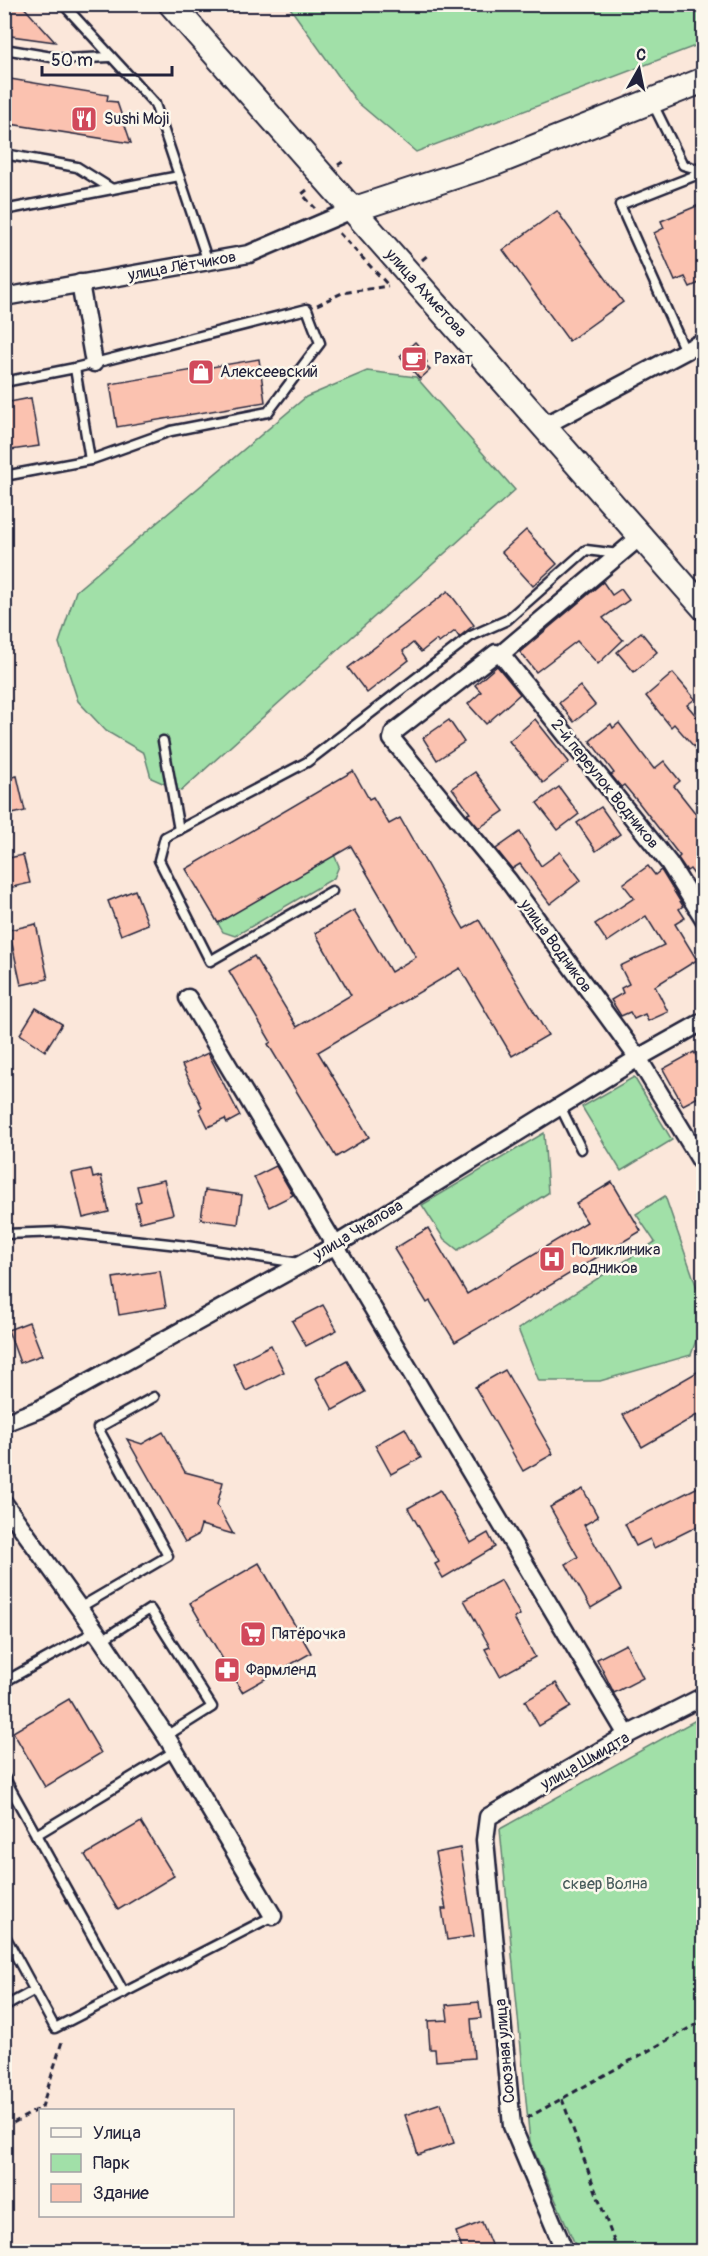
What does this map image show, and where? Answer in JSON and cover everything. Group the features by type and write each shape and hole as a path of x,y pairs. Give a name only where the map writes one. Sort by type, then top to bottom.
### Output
{"main road":[{"name":"улица Ахметова","path":"171,4 704,608"},
{"path":"352,210 495,163 704,80"}],"street":[{"name":"улица Лётчиков","path":"4,297 249,254 352,210"},
{"path":"80,283 94,363"},
{"path":"544,426 704,341"},
{"path":"501,654 640,537"},
{"name":"улица Водников","path":"501,654 496,653 394,732 392,739 508,880 638,1058 704,1166"},
{"name":"2-й переулок Водников","path":"501,654 669,863 704,919"},
{"path":"188,998 627,1735"},
{"name":"улица Чкалова","path":"4,1423 40,1409 334,1246 638,1058 704,1021"},
{"path":"5,1504 99,1635 166,1736 273,1916"},
{"name":"улица Шмидта","path":"485,1840 488,1817 627,1735 704,1696"},
{"name":"Союзная улица","path":"485,1840 512,2126 566,2252"}],"lane":[{"path":"63,4 154,104 208,262"},
{"path":"4,49 64,59 110,57"},
{"path":"651,101 682,165 704,172"},
{"path":"4,154 77,167 112,189"},
{"path":"685,351 620,205 704,172"},
{"path":"4,210 179,176"},
{"path":"4,382 75,368 307,309 320,343 268,412 171,431 90,460 4,476"},
{"path":"75,368 90,460"},
{"path":"332,891 210,961 159,860 165,837 307,762 471,636 507,621 586,550 620,554"},
{"path":"163,741 179,830"},
{"path":"560,1106 581,1149"},
{"path":"4,1234 61,1232 187,1246 302,1263"},
{"path":"79,1608 168,1556 98,1428 154,1397"},
{"path":"4,1682 150,1609 212,1707 166,1736"},
{"path":"36,1835 175,1751"},
{"path":"4,1777 124,1993"},
{"path":"4,1934 56,2028 273,1916"},
{"path":"4,2007 35,1990"}],"path":[{"path":"307,309 342,293 389,286 428,255"},
{"path":"512,2126 704,2020"},
{"path":"4,2128 42,2107 67,2022"},
{"path":"562,2099 618,2252"}],"green space":[{"path":"288,5 703,5 703,43 416,152 357,102"},
{"path":"367,371 416,377 515,490 181,791 151,778 144,753 106,731 78,701 59,643 76,591 306,397"},
{"path":"332,850 339,866 334,878 235,936 223,932 215,918"},
{"path":"634,1077 672,1140 621,1171 582,1107"},
{"path":"544,1133 548,1193 458,1250 444,1239 422,1205"},
{"path":"665,1196 703,1305 703,1320 691,1355 600,1381 539,1381 518,1329 655,1242 636,1214"},
{"name":"сквер Волна","path":"703,1716 703,2251 578,2251 530,2142 500,1829"}],"building":[{"path":"4,4 21,4 55,42 4,35"},
{"path":"4,78 108,95 107,101 117,102 131,143 4,123"},
{"path":"704,203 704,281 690,287 685,277 675,281 654,233 664,228 661,221"},
{"path":"557,211 623,302 569,341 503,250"},
{"name":"Рахат","path":"415,342 426,354 423,357 427,362 424,364 430,370 420,379 400,356"},
{"path":"259,359 265,402 117,427 110,384"},
{"path":"31,398 39,446 4,451 4,403"},
{"path":"526,530 557,564 533,586 502,552"},
{"path":"603,582 612,595 621,589 629,600 603,618 623,640 598,664 577,641 536,672 520,652"},
{"path":"448,591 474,625 459,637 455,631 439,643 436,640 421,652 413,643 403,651 409,660 367,693 348,668"},
{"path":"641,632 657,652 634,672 617,652"},
{"path":"497,666 520,694 486,724 468,704 481,692 475,685"},
{"path":"673,673 695,699 687,705 704,725 704,758 674,724 671,727 646,696"},
{"path":"580,686 595,705 574,722 559,703"},
{"path":"535,719 569,762 543,783 509,741"},
{"path":"449,720 464,742 437,760 423,738"},
{"path":"619,723 654,769 664,761 680,781 674,786 704,824 704,888 690,869 687,871 678,858 680,856 639,803 624,785 621,787 611,775 614,773 590,741 611,724 613,728"},
{"path":"353,771 369,799 373,797 389,824 400,818 464,929 479,920 548,1035 512,1056 460,968 318,1052 369,1137 336,1157 268,1044 271,1042 229,971 254,956 297,1027 351,995 315,933 354,910 391,972 416,957 351,846 218,923 186,869"},
{"path":"475,772 504,811 479,828 467,814 470,813 452,788"},
{"path":"17,776 25,811 4,816 4,779"},
{"path":"559,787 579,814 558,830 537,803"},
{"path":"601,807 620,834 596,851 577,823"},
{"path":"520,832 541,866 560,852 581,880 550,904 520,864 512,869 496,849"},
{"path":"23,855 30,883 4,889 4,859"},
{"path":"648,866 655,875 661,870 683,906 679,909 685,918 675,924 697,960 655,986 668,1012 648,1021 645,1014 634,1019 630,1012 621,1016 611,1000 623,993 621,988 629,984 620,966 664,945 646,916 607,942 595,924 634,898 623,884"},
{"path":"135,890 148,924 121,935 108,901"},
{"path":"36,924 48,979 21,985 9,930"},
{"path":"36,1008 62,1024 45,1051 20,1034"},
{"path":"694,1052 704,1068 704,1094 683,1105 663,1069"},
{"path":"208,1053 240,1116 227,1123 225,1119 208,1127 199,1109 202,1107 182,1065"},
{"path":"276,1166 293,1195 269,1207 254,1177"},
{"path":"91,1169 93,1178 101,1176 109,1212 83,1218 72,1173"},
{"path":"164,1180 173,1214 140,1222 135,1203 141,1201 137,1186"},
{"path":"612,1182 641,1231 455,1342 430,1301 427,1303 394,1249 428,1228 467,1294 587,1222 576,1204"},
{"path":"205,1190 242,1195 238,1224 201,1219"},
{"path":"160,1271 166,1307 119,1315 113,1278"},
{"path":"323,1305 337,1330 306,1346 292,1321"},
{"path":"29,1322 42,1355 20,1363 8,1330"},
{"path":"271,1345 284,1372 246,1391 233,1364"},
{"path":"347,1361 365,1392 333,1410 316,1378"},
{"path":"704,1368 704,1411 642,1447 623,1415"},
{"path":"505,1370 553,1454 523,1471 475,1387"},
{"path":"405,1428 421,1458 391,1474 375,1445"},
{"path":"163,1432 185,1472 223,1482 217,1505 233,1534 201,1525 198,1535 185,1542 127,1439 142,1444"},
{"path":"704,1484 704,1523 654,1548 650,1539 636,1546 625,1524"},
{"path":"583,1489 598,1517 584,1525 621,1590 591,1608 566,1564 578,1557 550,1507"},
{"path":"440,1490 471,1543 488,1533 495,1547 443,1578 435,1564 439,1562 408,1508"},
{"path":"259,1563 311,1653 242,1692 190,1603"},
{"path":"501,1580 520,1615 514,1618 535,1657 500,1676 485,1649 490,1647 464,1600"},
{"path":"626,1644 643,1678 614,1693 597,1659"},
{"path":"556,1683 571,1707 539,1726 525,1701"},
{"path":"69,1699 101,1753 45,1787 13,1732"},
{"path":"141,1822 174,1876 118,1910 85,1855"},
{"path":"460,1848 474,1936 447,1940 442,1909 446,1909 435,1853"},
{"path":"479,2002 481,2018 471,2019 474,2058 436,2061 435,2049 430,2049 428,2021 448,2020 446,2005"},
{"path":"441,2103 454,2143 418,2155 405,2115"},
{"path":"482,2222 494,2252 463,2252 456,2232"}],"place":[{"name":"Sushi Moji","path":"84,119"},
{"name":"Рахат","path":"414,359"},
{"name":"Алексеевский","path":"201,372"},
{"name":"Поликлиника водников","path":"552,1259"},
{"name":"Пятёрочка","path":"253,1634"},
{"name":"Фармленд","path":"227,1670"}]}
